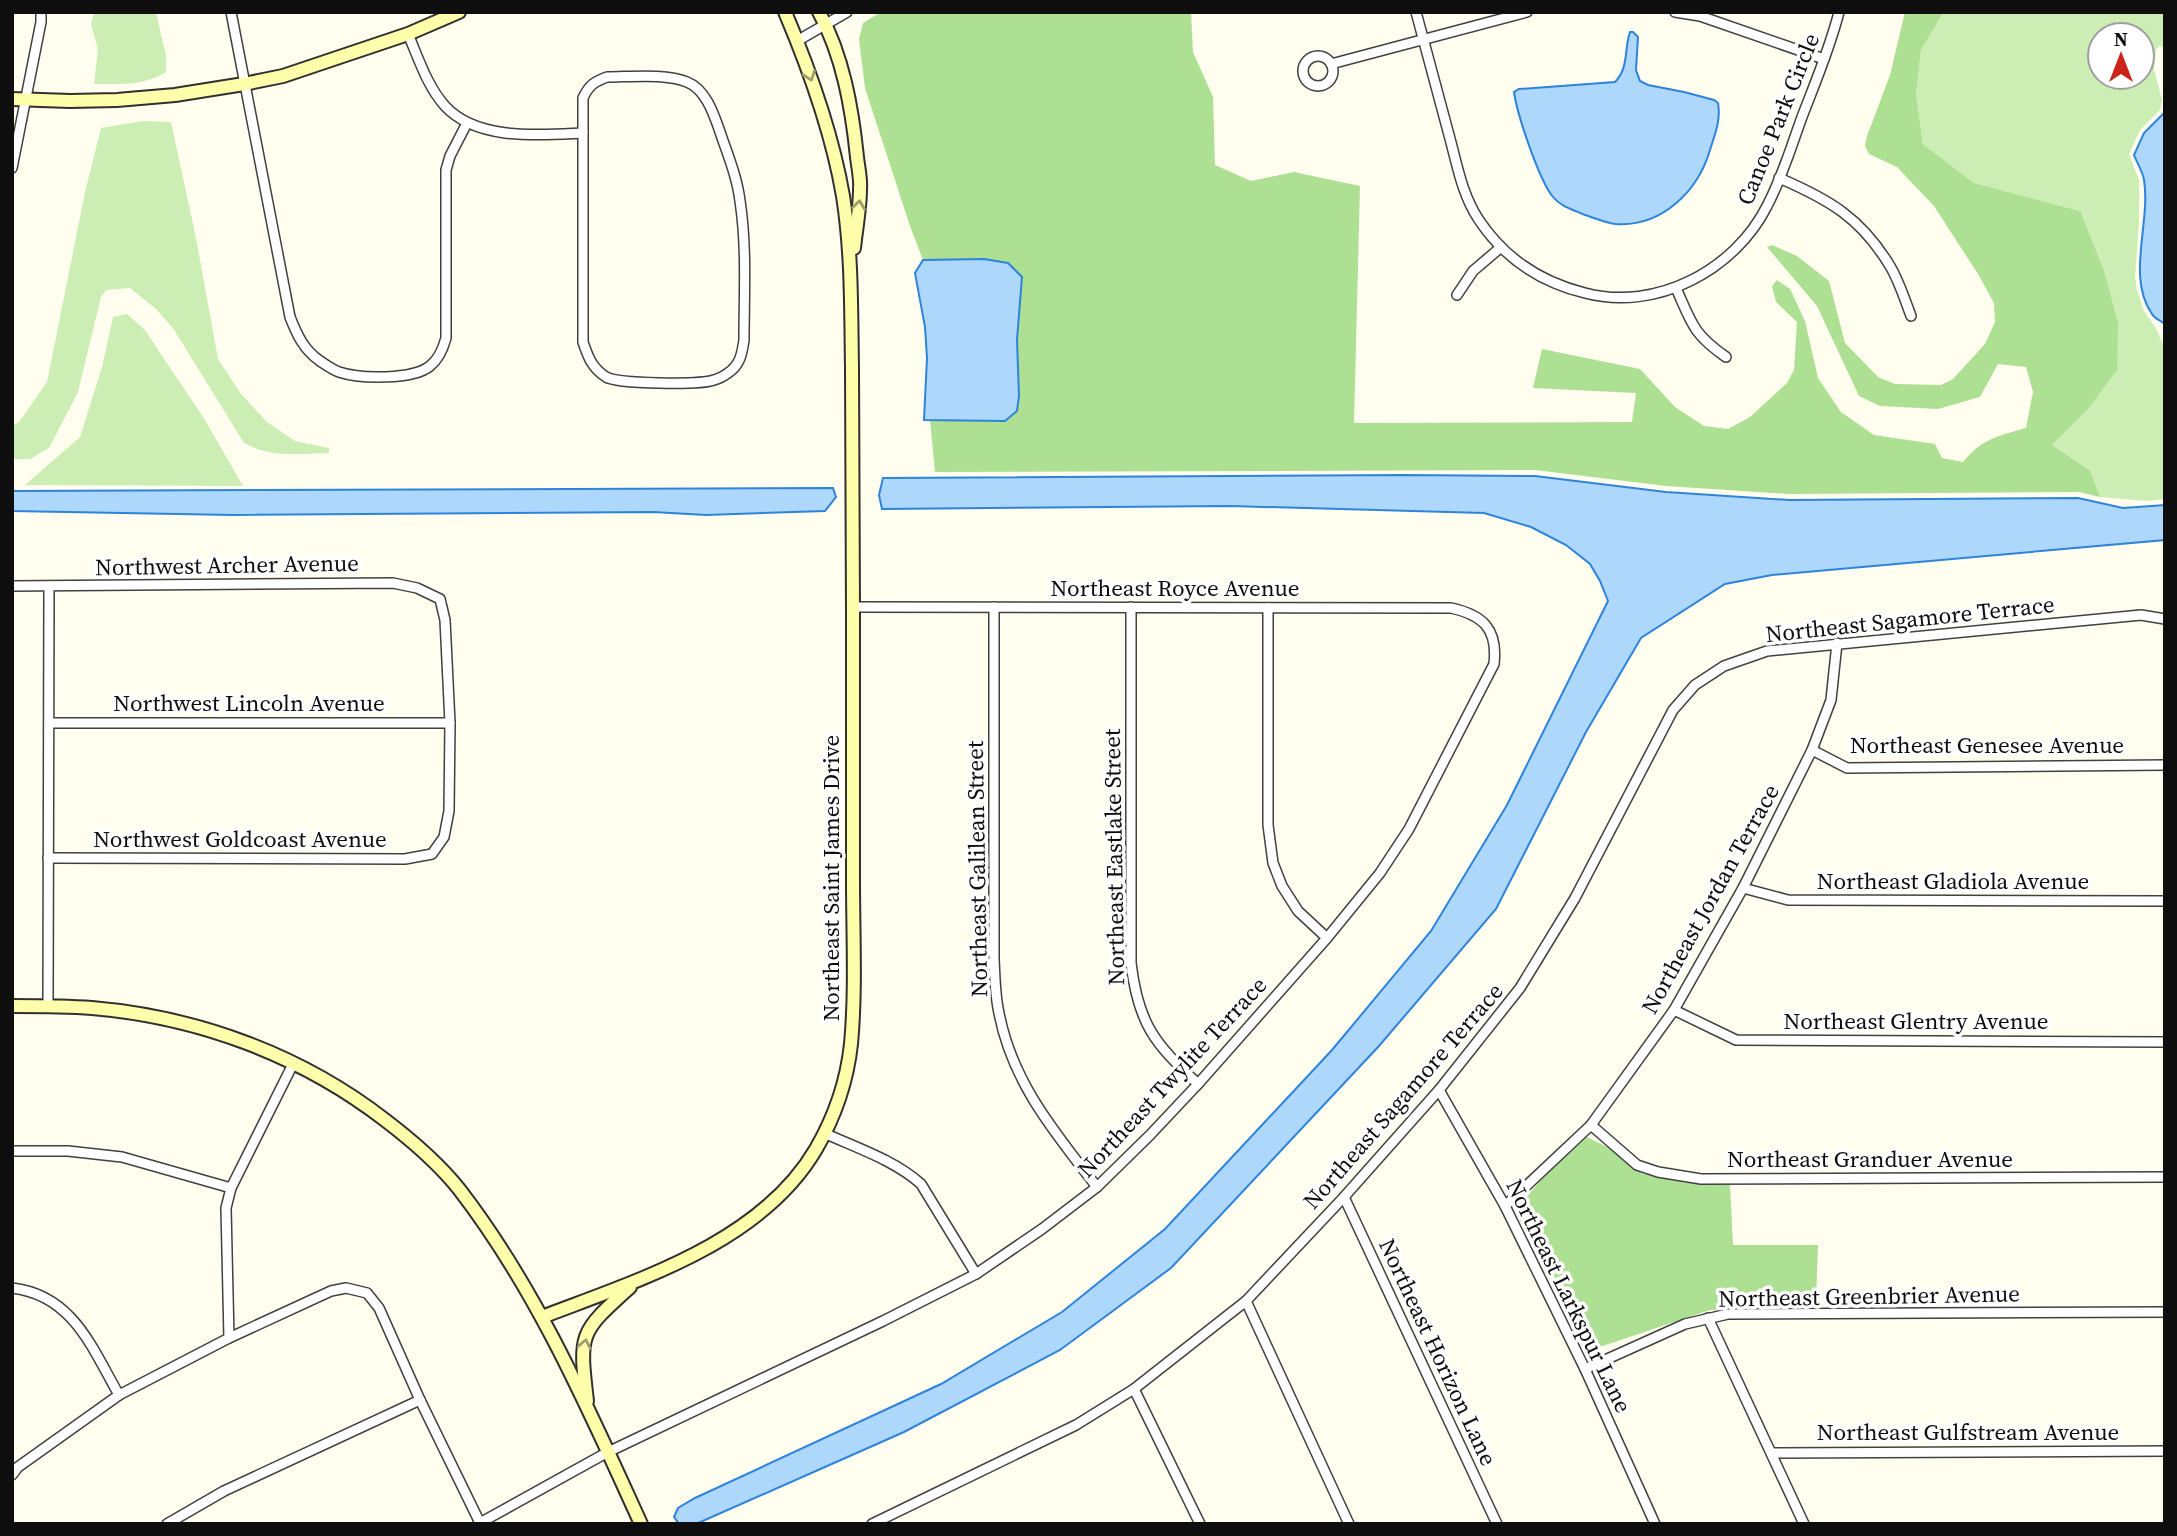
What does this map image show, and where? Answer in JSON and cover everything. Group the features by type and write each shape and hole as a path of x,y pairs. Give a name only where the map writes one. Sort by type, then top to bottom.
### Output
{"main road":[{"path":"19,100 117,100 174,95 244,84 283,76 408,34 458,12"},
{"name":"Northeast Saint James Drive","path":"542,1317 637,1280 719,1242 750,1221 791,1184 814,1152 836,1106 851,1046 851,272 843,198 822,108 785,12"},
{"name":"Northeast Saint James Drive","path":"822,18 848,94 855,136 860,189 851,272"},
{"path":"12,1006 92,1008 160,1017 229,1036 294,1062 341,1088 408,1138 457,1187 502,1251 542,1317 641,1524"},
{"path":"588,1411 582,1358 584,1339 592,1323 637,1280"}],"street":[{"path":"12,168 19,100 41,22 41,12"},
{"path":"231,12 290,317 308,352 339,372 356,376 405,377 431,366 441,352 446,338 446,170 467,123"},
{"path":"797,41 822,18 847,12"},
{"name":"Canoe Park Circle","path":"1416,12 1463,187 1477,218 1500,248 1536,275 1564,288 1593,296 1618,298 1676,288 1700,276 1728,257 1757,223 1768,206 1779,178 1839,12"},
{"path":"1331,64 1527,12"},
{"path":"1675,12 1700,16 1824,59"},
{"path":"408,34 434,91 445,107 467,123 486,131 552,135 583,133"},
{"path":"607,77 670,78 687,82 698,89 711,109 735,176 743,234 744,340 741,356 736,366 727,374 712,381 625,382 609,379 589,360 583,342 583,133 583,97 593,82 607,77"},
{"path":"1779,178 1812,192 1856,221 1892,268 1911,316"},
{"path":"1457,295 1473,271 1500,248"},
{"path":"1676,288 1693,327 1705,342 1726,357"},
{"name":"Northwest Archer Avenue","path":"12,586 393,583 417,588 440,599 445,620 450,723"},
{"path":"48,1006 49,586"},
{"name":"Northeast Royce Avenue","path":"853,607 1451,608 1468,612 1482,620 1490,630"},
{"name":"Northeast Galilean Street","path":"994,607 994,959 999,1014 1012,1059 1025,1088 1044,1118 1097,1187"},
{"name":"Northeast Eastlake Street","path":"1131,607 1133,985 1149,1030 1166,1055 1198,1084"},
{"path":"1268,608 1268,825 1273,863 1282,886 1298,911 1326,938"},
{"name":"Northeast Sagamore Terrace","path":"872,1524 1076,1425 1134,1389 1246,1301 1344,1197 1439,1090 1520,988 1575,898 1673,710 1695,685 1724,666 1767,651 2141,615 2165,619"},
{"name":"Northeast Twylite Terrace","path":"479,1523 608,1452 976,1274 1097,1187 1198,1084 1380,873 1409,829 1494,663 1495,653 1490,630"},
{"name":"Northeast Jordan Terrace","path":"1505,1206 1591,1125 1675,1010 1743,888 1811,750 1831,701 1837,643"},
{"name":"Northwest Lincoln Avenue","path":"49,723 450,723"},
{"name":"Northwest Goldcoast Avenue","path":"48,858 405,859 432,854 444,837 449,811 450,723"},
{"name":"Northeast Genesee Avenue","path":"1811,750 1847,768 2165,765"},
{"name":"Northeast Gladiola Avenue","path":"1743,888 1788,900 2165,901"},
{"name":"Northeast Glentry Avenue","path":"1675,1010 1736,1040 2165,1042"},
{"path":"229,1338 226,1208 231,1188 294,1062"},
{"name":"Northeast Larkspur Lane","path":"1439,1090 1505,1206 1585,1369 1654,1524"},
{"name":"Northeast Granduer Avenue","path":"1591,1125 1637,1165 1658,1172 1702,1179 2165,1177"},
{"path":"824,1133 889,1162 915,1179 934,1203 976,1274"},
{"path":"12,1151 68,1151 122,1157 231,1188"},
{"name":"Northeast Horizon Lane","path":"1344,1197 1497,1524"},
{"path":"12,1288 45,1296 69,1315 83,1333 119,1395"},
{"path":"14,1468 119,1395 229,1338 331,1292 346,1289 367,1293 379,1308 479,1523"},
{"path":"1246,1301 1349,1524"},
{"name":"Northeast Greenbrier Avenue","path":"1585,1369 1685,1324 1728,1314 2165,1312"},
{"path":"1708,1318 1804,1524"},
{"path":"1134,1389 1200,1524"},
{"path":"167,1524 225,1491 420,1400"},
{"name":"Northeast Gulfstream Avenue","path":"1772,1453 2165,1451"}],"green space":[{"path":"94,12 156,12 166,56 166,72 140,82 94,84 98,49 91,24"},
{"path":"881,12 1191,12 1193,52 1213,97 1215,165 1251,181 1294,172 1360,186 1354,423 1632,422 1636,393 1533,388 1542,349 1640,369 1675,407 1704,426 1728,429 1750,417 1787,383 1794,370 1797,322 1776,302 1772,286 1777,280 1790,289 1805,321 1818,378 1841,412 1874,435 1935,444 1942,458 1963,462 1991,439 2026,428 2033,392 2026,367 1998,364 1980,397 1938,409 1880,406 1859,396 1817,306 1767,247 1772,245 1797,256 1829,281 1845,343 1878,377 1895,384 1941,385 1953,379 1985,344 1995,322 1994,303 1978,274 1934,206 1897,167 1869,154 1865,146 1890,75 1905,12 1944,12 1921,50 1916,95 1923,144 1974,183 2080,211 2104,271 2118,323 2117,370 2087,410 2052,445 2090,471 2100,497 2079,492 1789,494 1666,486 1535,470 935,472 930,420 1005,421 1017,411 1017,340 984,259 923,260 865,88 859,39 863,23"},
{"path":"1944,12 2165,12 2165,48 2160,46 2156,49 2156,21 2086,21 2086,91 2156,91 2156,77 2162,100 2160,110 2140,130 2129,154 2139,180 2135,278 2137,290 2144,311 2165,345 2165,499 2146,501 2100,497 2089,471 2052,445 2087,410 2080,211 1974,183 1923,144 1916,95 1921,50"},
{"path":"143,121 171,122 218,359 241,394 267,422 295,441 329,448 329,453 275,453 244,443 173,328 156,309 130,288 106,290 101,297 78,392 49,448 30,459 12,459 12,426 19,422 47,382 85,192 101,128"},
{"path":"127,314 144,329 205,420 243,486 25,485 80,437 102,367 113,317"},
{"path":"1587,1137 1609,1148 1643,1174 1687,1183 1730,1185 1733,1245 1818,1245 1816,1301 1819,1306 1710,1310 1585,1352 1515,1210 1543,1178"}],"water":[{"path":"1630,32 1638,37 1636,70 1640,81 1714,100 1718,103 1719,115 1716,133 1704,165 1697,179 1676,204 1648,219 1616,224 1572,210 1553,197 1541,177 1529,146 1514,92 1519,89 1615,82 1624,65"},
{"path":"2165,112 2165,324 2152,314 2144,299 2141,283 2145,196 2143,177 2134,155 2144,133"},
{"path":"984,259 1008,263 1022,277 1017,340 1017,411 1005,421 924,420 927,358 925,327 915,273 923,260"},
{"path":"1535,476 1666,492 1789,500 2078,498 2123,508 2165,505 2165,540 1772,575 1725,584 1641,638 1586,732 1496,909 1379,1046 1171,1268 1060,1350 904,1432 696,1524 679,1524 674,1517 678,1508 695,1498 941,1384 1062,1312 1165,1229 1332,1050 1431,931 1507,805 1608,601 1590,564 1566,545 1531,527 1484,513 1230,506 882,509 879,495 883,478"},
{"path":"833,488 836,497 825,511 706,515 653,512 233,515 12,511 12,491"}]}
